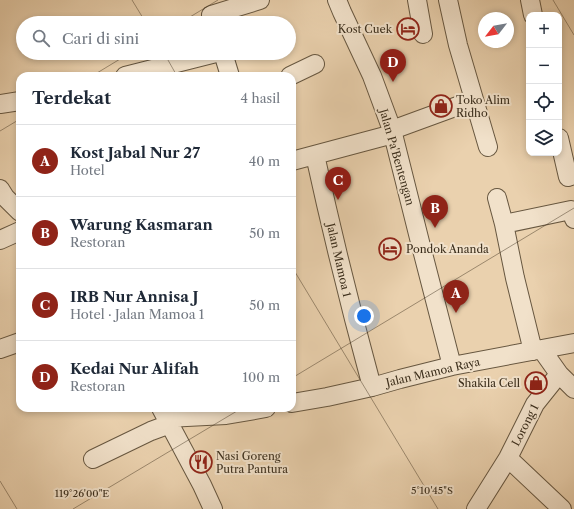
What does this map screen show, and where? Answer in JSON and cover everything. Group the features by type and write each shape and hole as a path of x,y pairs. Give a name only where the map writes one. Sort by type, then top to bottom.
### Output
{"street":[{"path":"210,13 260,0"},
{"name":"Jalan Pa'Bentengan","path":"337,0 372,76 392,132 452,366"},
{"path":"417,0 423,34"},
{"path":"448,0 458,45 488,147"},
{"path":"530,0 532,12"},
{"path":"141,72 188,60"},
{"path":"225,60 229,72"},
{"path":"296,73 315,64"},
{"path":"296,160 392,132 474,100"},
{"path":"0,104 16,102"},
{"path":"562,151 568,177 574,175"},
{"name":"Jalan Mamoa 1","path":"315,155 343,278 372,387"},
{"path":"0,188 5,197 16,208"},
{"path":"497,198 515,278 538,350 574,389"},
{"path":"504,224 571,210 574,219"},
{"path":"0,240 16,233"},
{"path":"0,348 16,343"},
{"name":"Jalan Mamoa Raya","path":"296,402 372,387 452,366 574,343"},
{"name":"Lorong 1","path":"476,509 508,458 535,404 560,374"},
{"path":"93,459 151,431 166,417 226,415 243,412"},
{"path":"166,417 213,509"},
{"path":"508,458 562,509"}],"place":[{"name":"Kost Cuek","path":"408,29"},
{"name":"Kedai Nur Alifah","path":"393,82"},
{"name":"Toko Alim Ridho","path":"441,106"},
{"name":"IRB Nur Annisa J","path":"338,200"},
{"name":"Warung Kasmaran","path":"435,228"},
{"name":"Pondok Ananda","path":"390,249"},
{"name":"Kost Jabal Nur 27","path":"456,313"},
{"name":"Shakila Cell","path":"536,383"},
{"name":"Nasi Goreng Putra Pantura","path":"201,462"}]}
